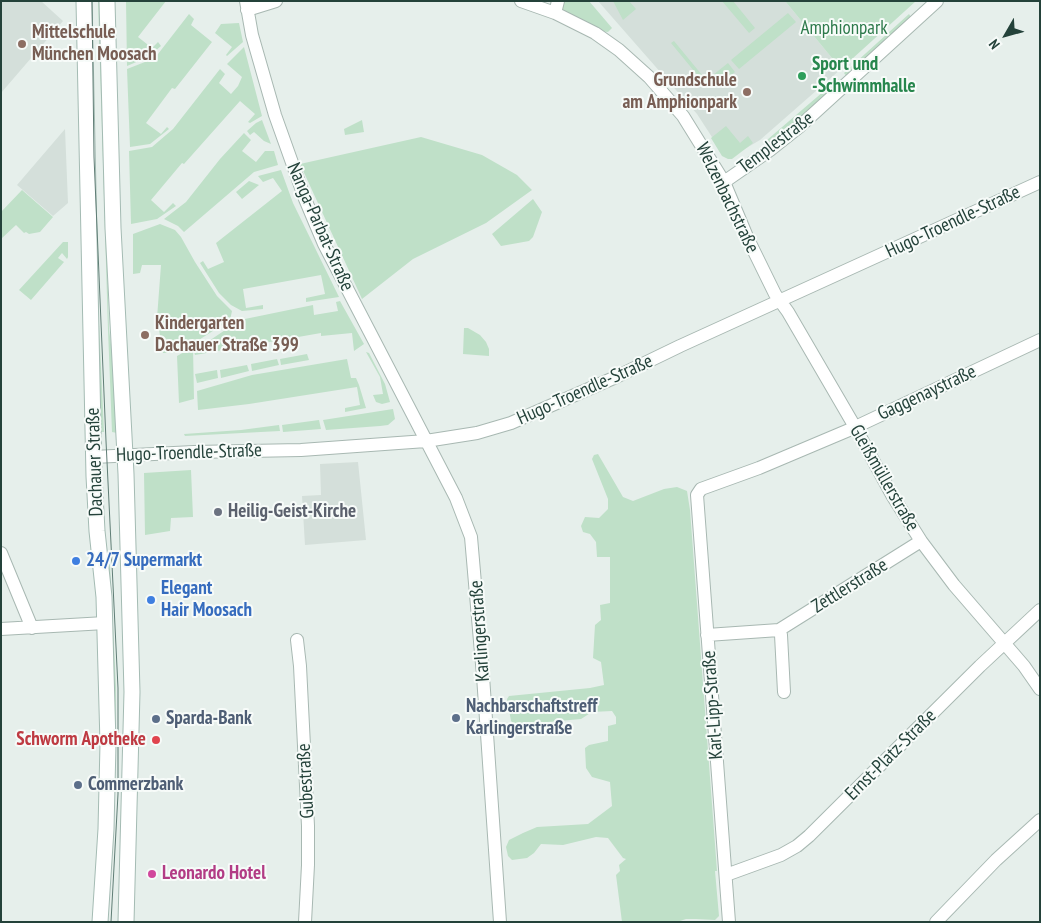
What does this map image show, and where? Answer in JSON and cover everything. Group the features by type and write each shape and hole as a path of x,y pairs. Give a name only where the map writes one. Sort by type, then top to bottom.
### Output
{"main road":[{"name":"Dachauer Straße","path":"84,1 94,457 97,531 105,623 108,744 106,829 100,922"},
{"name":"Dachauer Straße","path":"107,1 113,228 124,455 132,692 126,922"}],"street":[{"path":"246,6 276,1"},
{"name":"Welzenbachstraße","path":"521,1 556,7 619,50 649,76 670,99 698,138 724,182 764,273 780,300"},
{"name":"Templestraße","path":"724,182 799,127 937,1"},
{"name":"Nanga-Parbat-Straße","path":"246,6 252,35 275,115 305,199 324,244 426,441"},
{"name":"Hugo-Troendle-Straße","path":"94,457 301,450 426,441 477,433 511,423 609,380 1040,182"},
{"name":"Gleißmüllerstraße","path":"780,300 921,541 958,590 1024,666 1040,689"},
{"name":"Gaggenaystraße","path":"701,489 759,468 855,427 1039,342"},
{"name":"Karlingerstraße","path":"426,441 456,498 472,537 500,922"},
{"name":"Karl-Lipp-Straße","path":"701,489 697,495 729,922"},
{"name":"Zettlerstraße","path":"707,634 779,630 921,541"},
{"path":"1,553 32,628"},
{"name":"Ernst-Platz-Straße","path":"726,875 768,861 803,841 1040,610"},
{"path":"1,629 105,623"},
{"path":"779,630 784,692"},
{"name":"Gubestraße","path":"297,640 308,826 305,922"},
{"path":"936,922 996,860 1040,820"}],"shaded area":[{"name":"Mittelschule München Moosach","path":"1,1 41,1 63,21 1,93"},
{"name":"Grundschule am Amphionpark","path":"598,1 785,1 841,69 760,140 731,157 723,154 697,114"},
{"path":"65,129 68,203 53,216 17,185"},
{"path":"358,462 366,540 305,545 302,496 321,495 320,464"}],"green space":[{"path":"98,1 100,1 109,329 113,360 117,433 112,432"},
{"path":"126,1 166,1 138,37 152,48 158,42 161,46 148,57 127,66"},
{"path":"562,1 589,1 612,28 608,32 597,31 562,10"},
{"path":"613,1 629,1 636,9 623,20"},
{"path":"722,1 733,1 755,28 749,33"},
{"name":"Amphionpark","path":"785,1 916,1 841,69"},
{"path":"788,13 796,22 739,69 731,60"},
{"path":"189,14 194,19 191,25 212,42 175,89 172,88 146,123 161,134 167,127 169,129 150,144 130,147 127,69 150,60 158,54"},
{"path":"909,14 911,17 847,77 844,73"},
{"path":"239,23 243,42 227,56 232,47 215,33 221,24"},
{"path":"674,41 711,86 708,88 671,43"},
{"path":"244,47 262,116 250,123 248,122 255,114 240,101 184,164 182,163 151,200 164,212 173,203 176,206 157,219 131,224 129,151 152,147 173,129 220,69 225,74 219,83 231,94 238,86 242,77 227,64"},
{"path":"728,63 735,72 720,84 713,75"},
{"path":"838,79 840,82 791,126 770,143 767,140"},
{"path":"262,120 271,144 264,141 254,132 250,135 247,131"},
{"path":"362,120 364,132 345,135 344,129"},
{"path":"726,126 740,143 748,136 753,143 732,159 722,156 711,138"},
{"path":"244,133 251,140 242,151 256,162 265,151 274,151 278,165 254,172 184,232 178,226 164,219 186,202 220,159"},
{"path":"421,137 482,155 517,175 532,190 486,223 413,259 362,299 300,164"},
{"path":"281,170 293,203 339,297 306,302 306,298 325,294 321,275 243,289 246,308 263,305 263,309 242,311 231,305 219,293 200,263 203,261 208,269 224,262 216,243 282,191 273,178 263,182 258,176"},
{"path":"249,181 259,185 242,199 236,192"},
{"path":"22,190 53,217 40,232 24,233 16,225 1,239 1,212"},
{"path":"533,199 542,212 533,237 529,241 501,246 492,234"},
{"path":"94,213 104,432 101,432"},
{"path":"160,224 175,230 181,237 217,296 232,311 230,320 191,345 174,353 163,353 157,318 161,265 142,265 140,273 133,274 133,234"},
{"path":"63,242 68,242 67,259 62,253 58,258 64,262 31,300 19,290"},
{"path":"340,301 364,344 354,351 352,333 321,336 321,333 195,355 194,351 240,320 313,305 314,315 338,311 336,302"},
{"path":"464,328 468,328 480,335 489,349 489,356 463,354"},
{"path":"193,347 194,399 179,403 177,356"},
{"path":"366,352 369,353 385,384 390,402 382,404 376,402 373,395 383,394 380,377"},
{"path":"307,354 309,360 281,365 280,359"},
{"path":"277,359 279,365 252,371 251,364"},
{"path":"347,359 351,378 356,378 366,408 345,412 345,408 360,405 357,387 198,410 197,391 252,375"},
{"path":"247,365 249,371 221,378 220,370"},
{"path":"217,370 218,378 197,383 195,374"},
{"path":"393,409 395,419 388,425 326,430 323,420"},
{"path":"319,420 321,429 283,432 282,425"},
{"path":"279,425 280,431 185,436 184,434 241,430"},
{"path":"598,454 623,497 633,501 664,489 677,487 687,491 717,871 715,871 719,916 715,920 686,919 677,922 622,922 616,875 620,871 619,865 626,859 623,858 608,838 596,837 563,845 541,844 527,858 512,860 508,856 506,847 509,840 523,833 537,827 588,824 612,806 610,782 592,777 586,768 585,748 589,745 608,741 608,726 616,724 616,717 612,711 592,712 581,719 515,725 511,721 507,699 509,696 604,685 601,662 593,658 595,625 601,620 600,605 610,603 610,557 597,557 596,542 590,534 583,532 581,526 585,517 599,518 608,509 608,499 592,459 594,455"},
{"path":"191,470 193,517 171,518 170,531 145,535 144,473"},
{"path":"106,564 110,564 116,687 115,801 113,799 114,687 111,609"}],"tram line":[{"path":"92,1 94,157 118,688 118,794 111,922"}],"place":[{"name":"Mittelschule München Moosach","path":"22,44"},
{"name":"Sport und -Schwimmhalle","path":"802,76"},
{"name":"Grundschule am Amphionpark","path":"747,92"},
{"name":"Kindergarten Dachauer Straße 399","path":"145,335"},
{"name":"Heilig-Geist-Kirche","path":"218,512"},
{"name":"24/7 Supermarkt","path":"76,561"},
{"name":"Elegant Hair Moosach","path":"151,600"},
{"name":"Nachbarschaftstreff Karlingerstraße","path":"456,718"},
{"name":"Sparda-Bank","path":"156,719"},
{"name":"Schworm Apotheke","path":"156,740"},
{"name":"Commerzbank","path":"78,785"},
{"name":"Leonardo Hotel","path":"152,874"}]}
